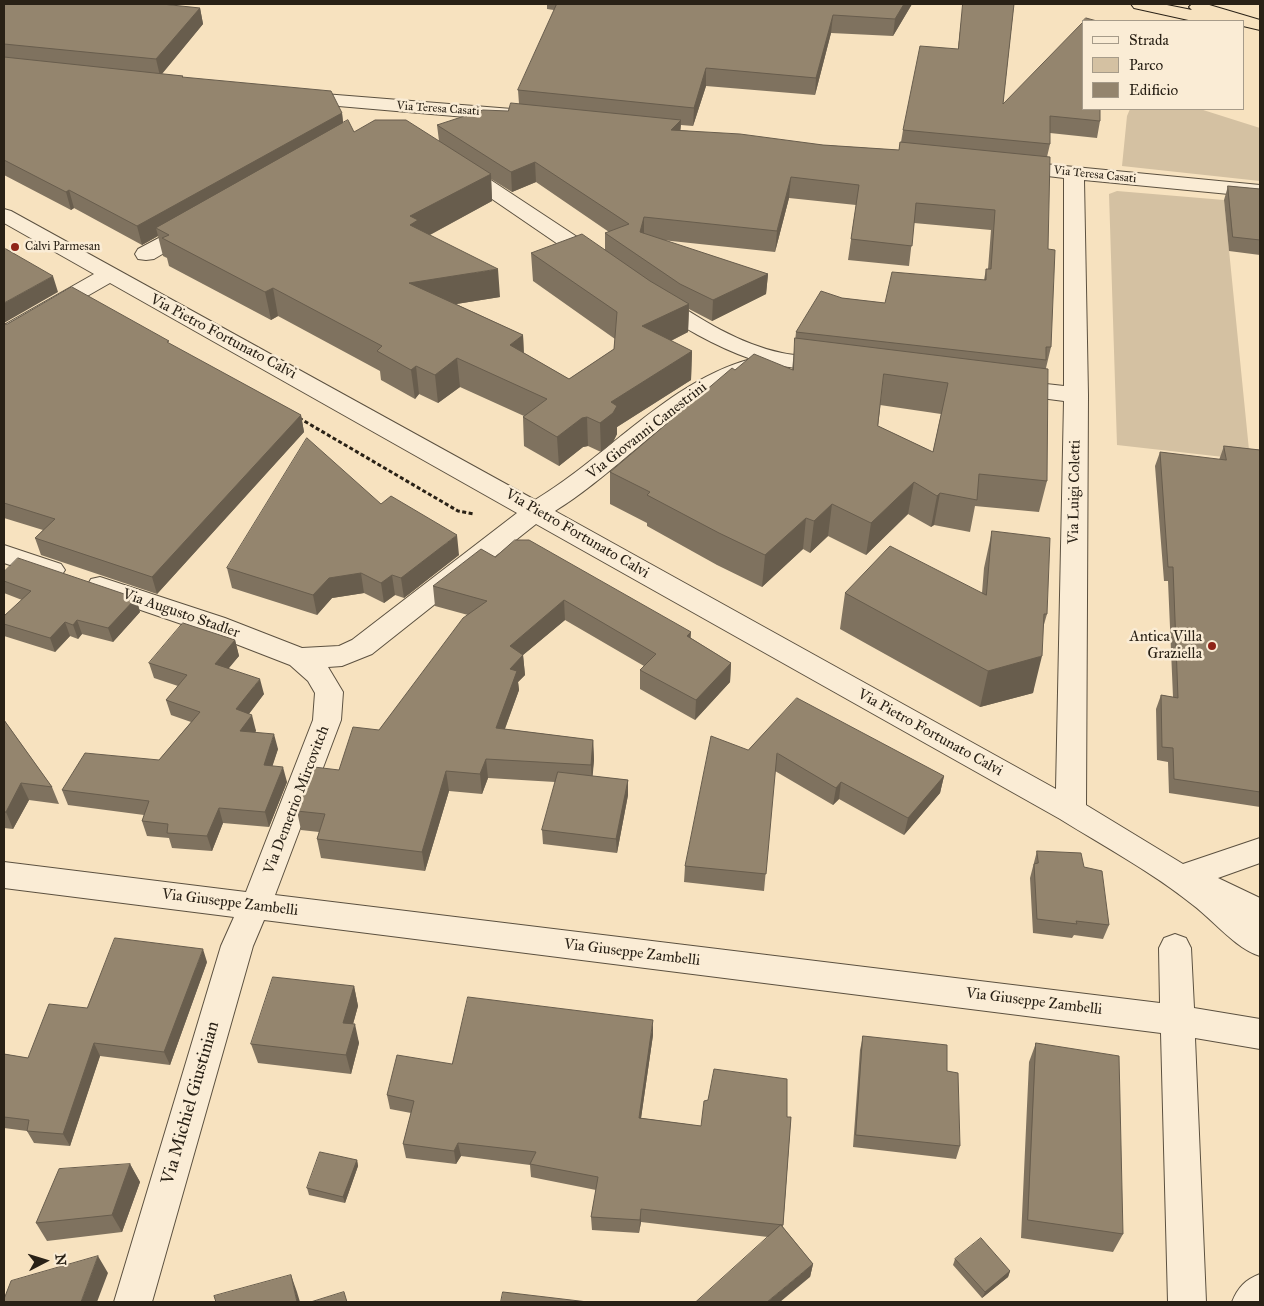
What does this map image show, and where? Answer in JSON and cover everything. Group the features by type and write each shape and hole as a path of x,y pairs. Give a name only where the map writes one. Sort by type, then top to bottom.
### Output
{"highway":[{"path":"1140,4 1211,20"},
{"path":"1187,4 1243,20"},
{"path":"1244,20 1260,25"},
{"path":"1244,28 1260,33"}],"street":[{"name":"Via Teresa Casati","path":"279,96 528,117"},
{"path":"358,104 386,122"},
{"path":"441,156 615,273"},
{"name":"Via Teresa Casati","path":"994,165 1260,191"},
{"name":"Via Luigi Coletti","path":"1071,811 1076,395 1074,174"},
{"name":"Via Pietro Fortunato Calvi","path":"4,215 1071,811 1148,857 1204,895 1260,942"},
{"path":"146,254 214,215"},
{"path":"4,334 109,275"},
{"path":"636,287 671,310 726,339 771,357 793,362 856,369"},
{"name":"Via Giovanni Canestrini","path":"536,511 572,490 688,396 707,384 733,371 750,366 793,362"},
{"path":"994,385 1076,395"},
{"path":"300,658 342,656 362,647 536,511"},
{"name":"Via Augusto Stadler","path":"4,554 216,625 300,658"},
{"name":"Via Demetrio Mircovitch","path":"254,906 270,872 327,720 329,692 318,674 300,658"},
{"path":"1187,876 1260,850"},
{"name":"Via Pietro Fortunato Calvi","path":"1148,857 1260,913"},
{"name":"Via Giuseppe Zambelli","path":"4,875 1178,1020 1260,1034"},
{"name":"Via Michiel Giustinian","path":"133,1302 237,946 254,906"},
{"path":"1175,948 1187,1302"},
{"path":"1251,1302 1260,1293"}],"path":[{"path":"296,416 458,511 483,516"}],"green space":[{"path":"1130,110 1203,110 1260,128 1260,181 1122,166 1127,116"},
{"path":"1117,191 1224,200 1250,460 1117,445 1109,194"}],"building":[{"path":"4,4 162,4 200,8 156,59 4,44"},
{"path":"557,4 904,4 895,19 833,15 816,78 706,68 694,108 518,90"},
{"path":"963,4 1014,4 1003,104 1082,23 1082,110 1100,110 1100,121 1050,116 1050,144 903,130 920,46 958,49"},
{"path":"4,57 331,91 342,113 137,226 69,190 66,192 4,160"},
{"path":"511,103 681,120 671,130 740,134 823,145 899,150 900,142 1050,157 1048,249 1055,250 1051,347 1046,347 1046,360 796,332 821,291 842,298 885,303 892,272 986,280 986,269 991,269 995,210 916,203 912,246 851,239 859,185 791,177 777,231 644,217 640,232 768,274 713,300 680,284 605,233 629,224 535,162 511,172 437,125 483,110 508,111"},
{"path":"348,120 354,132 375,120 406,120 491,174 410,216 418,220 410,225 498,269 409,283 523,335 510,345 569,379 614,349 617,312 531,253 582,234 650,281 689,304 642,326 692,351 611,402 617,406 613,413 600,423 587,417 582,418 557,437 523,417 547,399 457,358 435,375 416,366 411,370 377,351 382,346 273,288 265,292 162,238 169,235 156,228"},
{"path":"1228,186 1260,189 1260,240 1233,237"},
{"path":"6,249 53,276 4,303 4,250"},
{"path":"72,287 169,341 167,342 301,415 152,577 35,538 55,519 4,503 4,324"},
{"path":"795,338 1048,369 1047,481 979,474 977,500 940,493 937,496 914,482 871,523 832,504 814,521 806,518 765,555 647,495 650,492 610,472 732,368 735,370 754,354 793,370","holes":["884,374 948,383 933,452 878,426"]},
{"path":"307,438 381,504 391,496 457,535 401,578 392,575 381,583 361,573 329,578 313,595 227,568"},
{"path":"1224,446 1260,450 1260,792 1174,779 1173,748 1162,747 1161,695 1178,698 1173,567 1168,567 1160,452 1226,460"},
{"path":"992,531 1050,538 1047,614 1044,614 1042,656 988,671 845,593 890,546 986,595"},
{"path":"515,540 529,540 691,632 687,636 731,663 696,700 640,670 656,654 564,600 510,646 523,655 510,669 517,671 496,728 593,740 591,765 486,759 480,774 446,771 422,852 317,839 325,814 297,811 314,767 339,770 353,727 379,730 463,618 487,601 433,586 481,549 495,557"},
{"path":"18,558 136,598 108,628 77,620 73,625 65,622 50,638 4,624 4,616 31,591 4,581 4,572"},
{"path":"183,623 235,640 215,664 260,679 236,709 252,715 240,731 274,734 264,765 283,767 265,812 219,808 207,836 167,833 168,824 142,821 149,801 62,790 85,753 159,760 200,712 166,700 187,675 149,663"},
{"path":"797,698 944,776 908,818 841,782 836,788 777,753 766,874 685,866 711,736 748,750"},
{"path":"4,720 52,787 21,783 6,812 4,812"},
{"path":"558,772 628,780 616,839 542,830"},
{"path":"1037,851 1081,853 1084,867 1102,871 1109,925 1076,921 1077,924 1037,919 1034,864 1038,863"},
{"path":"115,938 203,949 164,1052 94,1043 63,1134 27,1131 29,1120 4,1117 4,1054 28,1058 49,1004 87,1008"},
{"path":"273,977 354,986 343,1023 355,1024 346,1055 251,1044"},
{"path":"468,997 653,1020 639,1118 701,1126 704,1101 708,1100 714,1069 787,1079 787,1117 791,1117 783,1225 641,1209 640,1220 591,1217 598,1177 530,1164 536,1152 458,1143 454,1151 403,1144 414,1101 387,1095 397,1055 452,1064"},
{"path":"863,1036 947,1045 947,1071 958,1073 960,1146 856,1135"},
{"path":"1036,1043 1119,1056 1123,1234 1028,1220"},
{"path":"320,1152 357,1160 343,1197 307,1188"},
{"path":"130,1164 112,1215 36,1223 59,1169"},
{"path":"781,1225 813,1264 767,1302 696,1302"},
{"path":"981,1238 1010,1271 985,1292 955,1259"},
{"path":"98,1256 81,1302 4,1302 11,1281"},
{"path":"291,1275 297,1302 216,1302 214,1296"},
{"path":"344,1292 347,1302 311,1302"},
{"path":"503,1292 588,1302 501,1302"}],"place":[{"name":"Calvi Parmesan","path":"15,247"},
{"name":"Antica Villa Graziella","path":"1212,646"}]}
